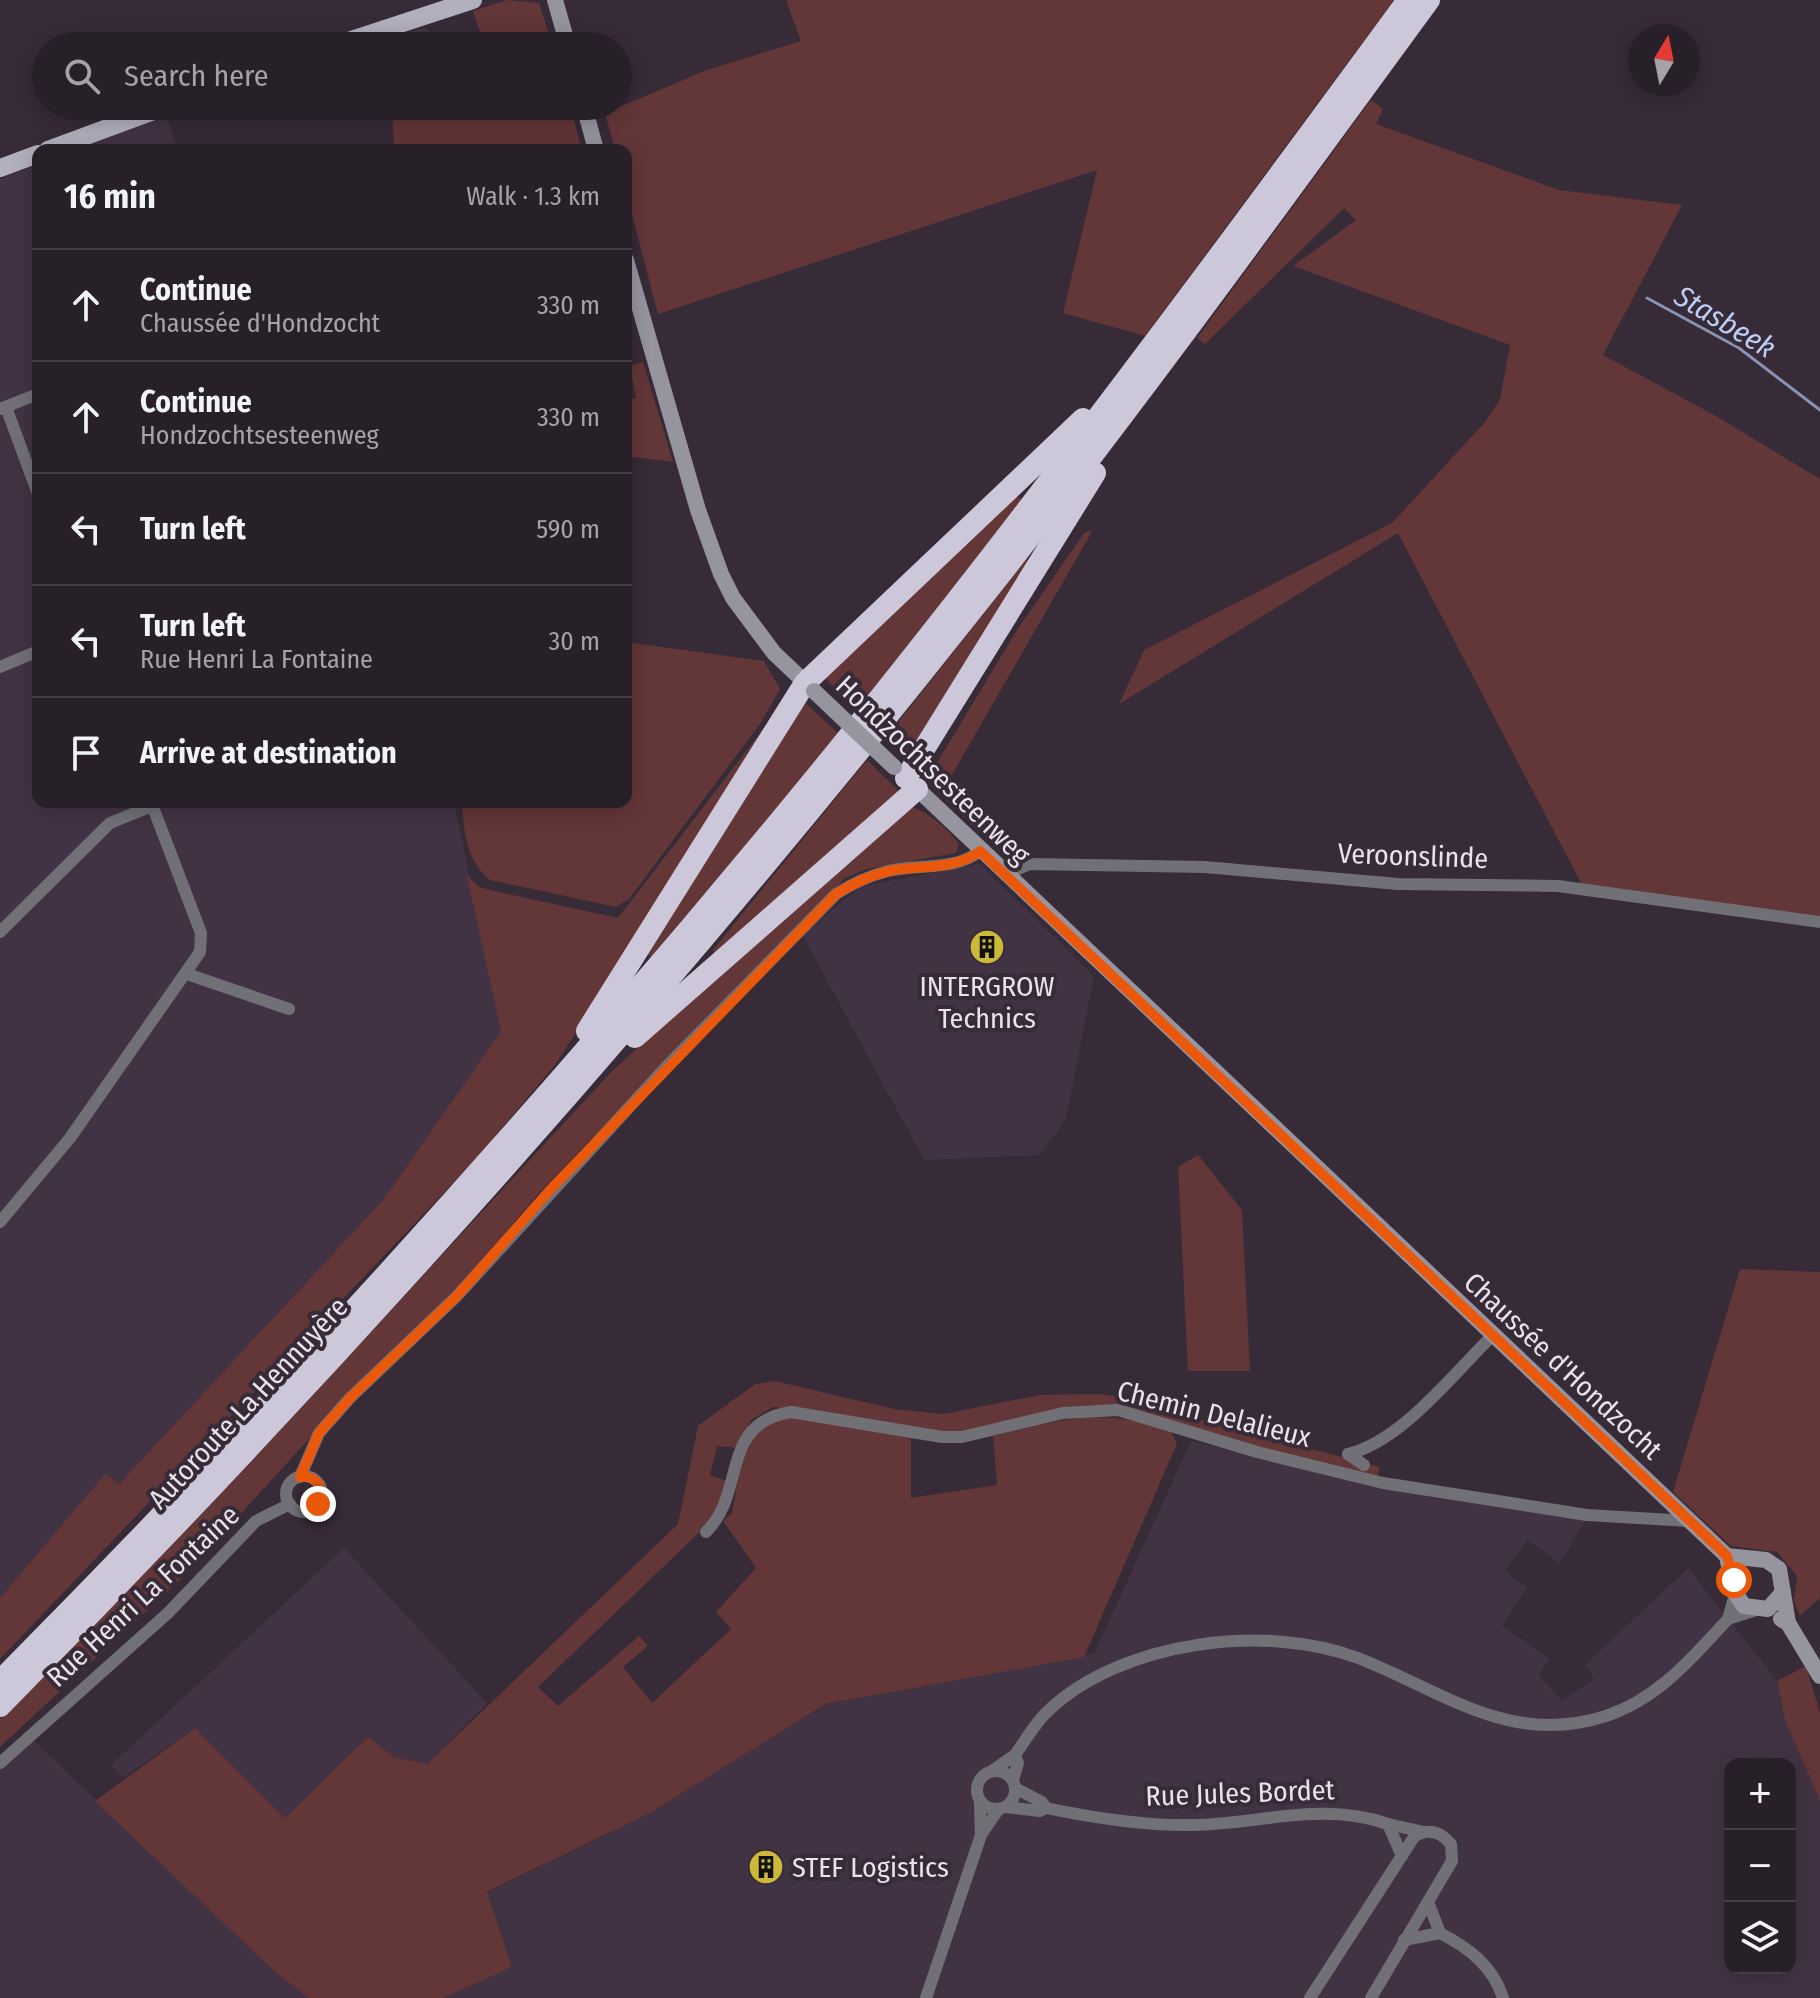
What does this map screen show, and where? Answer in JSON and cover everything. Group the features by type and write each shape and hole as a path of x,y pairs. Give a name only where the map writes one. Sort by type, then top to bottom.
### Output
{"highway":[{"path":"532,1126 833,755 1126,382 1408,0"},
{"path":"532,1126 848,764 1118,422 1429,0"},
{"path":"511,1136 527,1107 569,1056 620,981 809,687 1092,410 1126,382"},
{"path":"532,1126 668,1007 906,778 1106,456 1118,422"},
{"name":"Autoroute La Hennuyère","path":"0,1681 264,1408 511,1136 532,1126"},
{"name":"Autoroute La Hennuyère","path":"0,1706 138,1566 532,1126"}],"main road":[{"path":"377,32 473,0"},
{"path":"555,0 564,32"},
{"path":"64,144 129,120"},
{"path":"588,120 594,144"},
{"path":"0,168 32,156"},
{"name":"Hondzochtsesteenweg","path":"632,281 698,510 721,574 733,598 774,653 1365,1213"},
{"name":"Chaussée d'Hondzocht","path":"1365,1213 1727,1556"},
{"path":"1788,1623 1744,1606 1734,1587 1727,1556 1766,1560 1779,1569 1788,1623 1820,1676"},
{"path":"1734,1587 1741,1567 1754,1560"},
{"path":"1761,1610 1775,1605 1783,1592"}],"street":[{"path":"32,396 3,408 32,479"},
{"path":"0,667 32,654"},
{"path":"0,932 110,823 142,808"},
{"path":"0,1222 70,1138 200,952 201,933 153,808"},
{"path":"290,1504 289,1485 300,1477 319,1433 350,1398 456,1297 622,1113 836,894 859,880 891,871 956,862 980,851"},
{"name":"Veroonslinde","path":"1006,875 1029,864 1189,866 1398,884 1545,885 1820,922"},
{"path":"187,974 289,1009"},
{"path":"1364,1465 1348,1454 1368,1449 1397,1430 1493,1335"},
{"name":"Chemin Delalieux","path":"706,1532 723,1509 744,1439 756,1425 771,1415 791,1412 942,1437 962,1437 1063,1413 1118,1410 1257,1452 1383,1483 1587,1515 1689,1521"},
{"name":"Rue Henri La Fontaine","path":"0,1763 168,1613 256,1521 290,1504 298,1510 309,1511 321,1500 321,1489 315,1480 300,1477"},
{"path":"1728,1619 1734,1587"},
{"path":"981,1835 977,1783 1015,1755 1046,1712 1070,1693 1127,1665 1180,1648 1240,1639 1296,1643 1356,1657 1497,1720 1554,1725 1606,1716 1637,1703 1673,1677 1728,1619 1761,1610"},
{"path":"926,1998 981,1835 1014,1799 1018,1763 1015,1755"},
{"path":"992,1771 1004,1772 1014,1784 1046,1808"},
{"path":"980,1803 1002,1809"},
{"name":"Rue Jules Bordet","path":"1002,1809 1040,1811 1046,1808 1158,1824 1217,1823 1318,1811 1351,1813 1424,1832"},
{"path":"1388,1824 1402,1856"},
{"path":"1310,1998 1414,1837 1424,1832 1436,1832 1446,1838 1453,1855 1371,1998"},
{"path":"1428,1902 1440,1933 1475,1954 1490,1971 1503,1998"},
{"path":"1404,1940 1440,1933"}],"shaded area":[{"path":"507,0 539,3 548,32 480,32 473,11"},
{"path":"786,0 1394,0 1145,336 1063,313 1097,170 658,314 632,215 632,144 613,144 607,120 632,120 632,102 707,70 801,41"},
{"path":"427,27 428,32 410,32"},
{"path":"1371,100 1383,109 1376,124 1559,190 1682,205 1603,355 1716,416 1820,479 1820,916 1581,883 1398,533 1119,704 1144,650 1392,523 1486,421 1500,399 1510,345 1293,266 1356,220 1344,208 1205,344 1197,338"},
{"path":"155,120 167,120 176,144 92,144"},
{"path":"393,120 574,120 580,144 394,144"},
{"path":"32,167 32,808 455,808 501,1031 383,1200 119,1484 105,1474 0,1598 0,179"},
{"path":"643,362 673,462 632,457 632,399 636,398 632,365"},
{"path":"1015,494 1022,499 867,698 857,706 848,704 825,677"},
{"path":"1093,530 949,780 1022,858 1008,859 926,781 1017,630 1084,533"},
{"path":"1026,559 1032,563 909,756 904,757 885,739"},
{"path":"632,643 764,661 780,689 760,724 629,899 616,907 490,880 476,864 465,835 463,808 632,808"},
{"path":"802,700 839,734 651,957 645,951"},
{"path":"780,707 784,709 555,1065 475,1160 0,1659 0,1598 105,1474 119,1484 383,1200 501,1031 467,876 480,887 494,891 618,918"},
{"path":"867,760 901,793 716,959 713,950"},
{"path":"906,806 929,815 942,826 959,844 956,853 867,869 845,878 539,1193 462,1283 342,1403 182,1578 0,1747 0,1719 238,1476 612,1071"},
{"path":"980,864 1094,976 1066,1119 1040,1155 924,1160 802,934 862,886"},
{"path":"1198,1155 1242,1210 1250,1371 1188,1371 1178,1167"},
{"path":"1740,1269 1820,1272 1820,1598 1800,1616 1794,1601 1797,1576 1777,1552 1731,1546 1673,1492"},
{"path":"775,1381 894,1409 943,1414 1040,1395 1099,1394 1175,1404 1175,1413 1380,1467 1377,1477 1099,1407 963,1433 910,1430 773,1407 751,1420 738,1448 717,1446 710,1475 729,1482 708,1524 538,1687 558,1706 639,1636 648,1646 623,1667 652,1703 731,1629 716,1612 756,1568 723,1521 732,1513 741,1467 750,1442 763,1428 780,1420 824,1419 911,1437 911,1498 997,1485 993,1436 1040,1425 1082,1418 1123,1419 1171,1431 1177,1444 1084,1657 826,1704 650,1813 487,1892 512,1967 444,1998 309,1998 274,1971 95,1801 195,1728 285,1818 368,1737 394,1757 427,1764 678,1524 698,1426 755,1384"},
{"path":"1191,1441 1433,1498 1587,1518 1559,1563 1528,1540 1505,1571 1527,1588 1502,1626 1550,1659 1539,1675 1562,1701 1594,1679 1585,1665 1688,1568 1777,1681 1785,1720 1820,1801 1820,1998 444,1998 512,1967 487,1893 650,1813 827,1704 1094,1654"},
{"path":"344,1548 487,1703 427,1764 394,1757 368,1737 285,1818 195,1728 122,1778 111,1765"},
{"path":"1806,1666 1820,1713 1820,1801 1785,1720 1777,1681"},
{"path":"27,1734 274,1971 309,1998 0,1998 0,1760"}],"waterway":[{"name":"Stasbeek","path":"1647,298 1739,348 1820,410"}],"place":[{"name":"INTERGROW Technics","path":"987,947"},
{"name":"STEF Logistics","path":"766,1867"}],"route":[{"path":"318,1504 322,1494 319,1484 310,1477 300,1477 305,1458 314,1448 319,1433 350,1398 456,1297 549,1191 836,894 859,880 891,871 956,862 973,857 980,851 1727,1556 1734,1580"}]}
